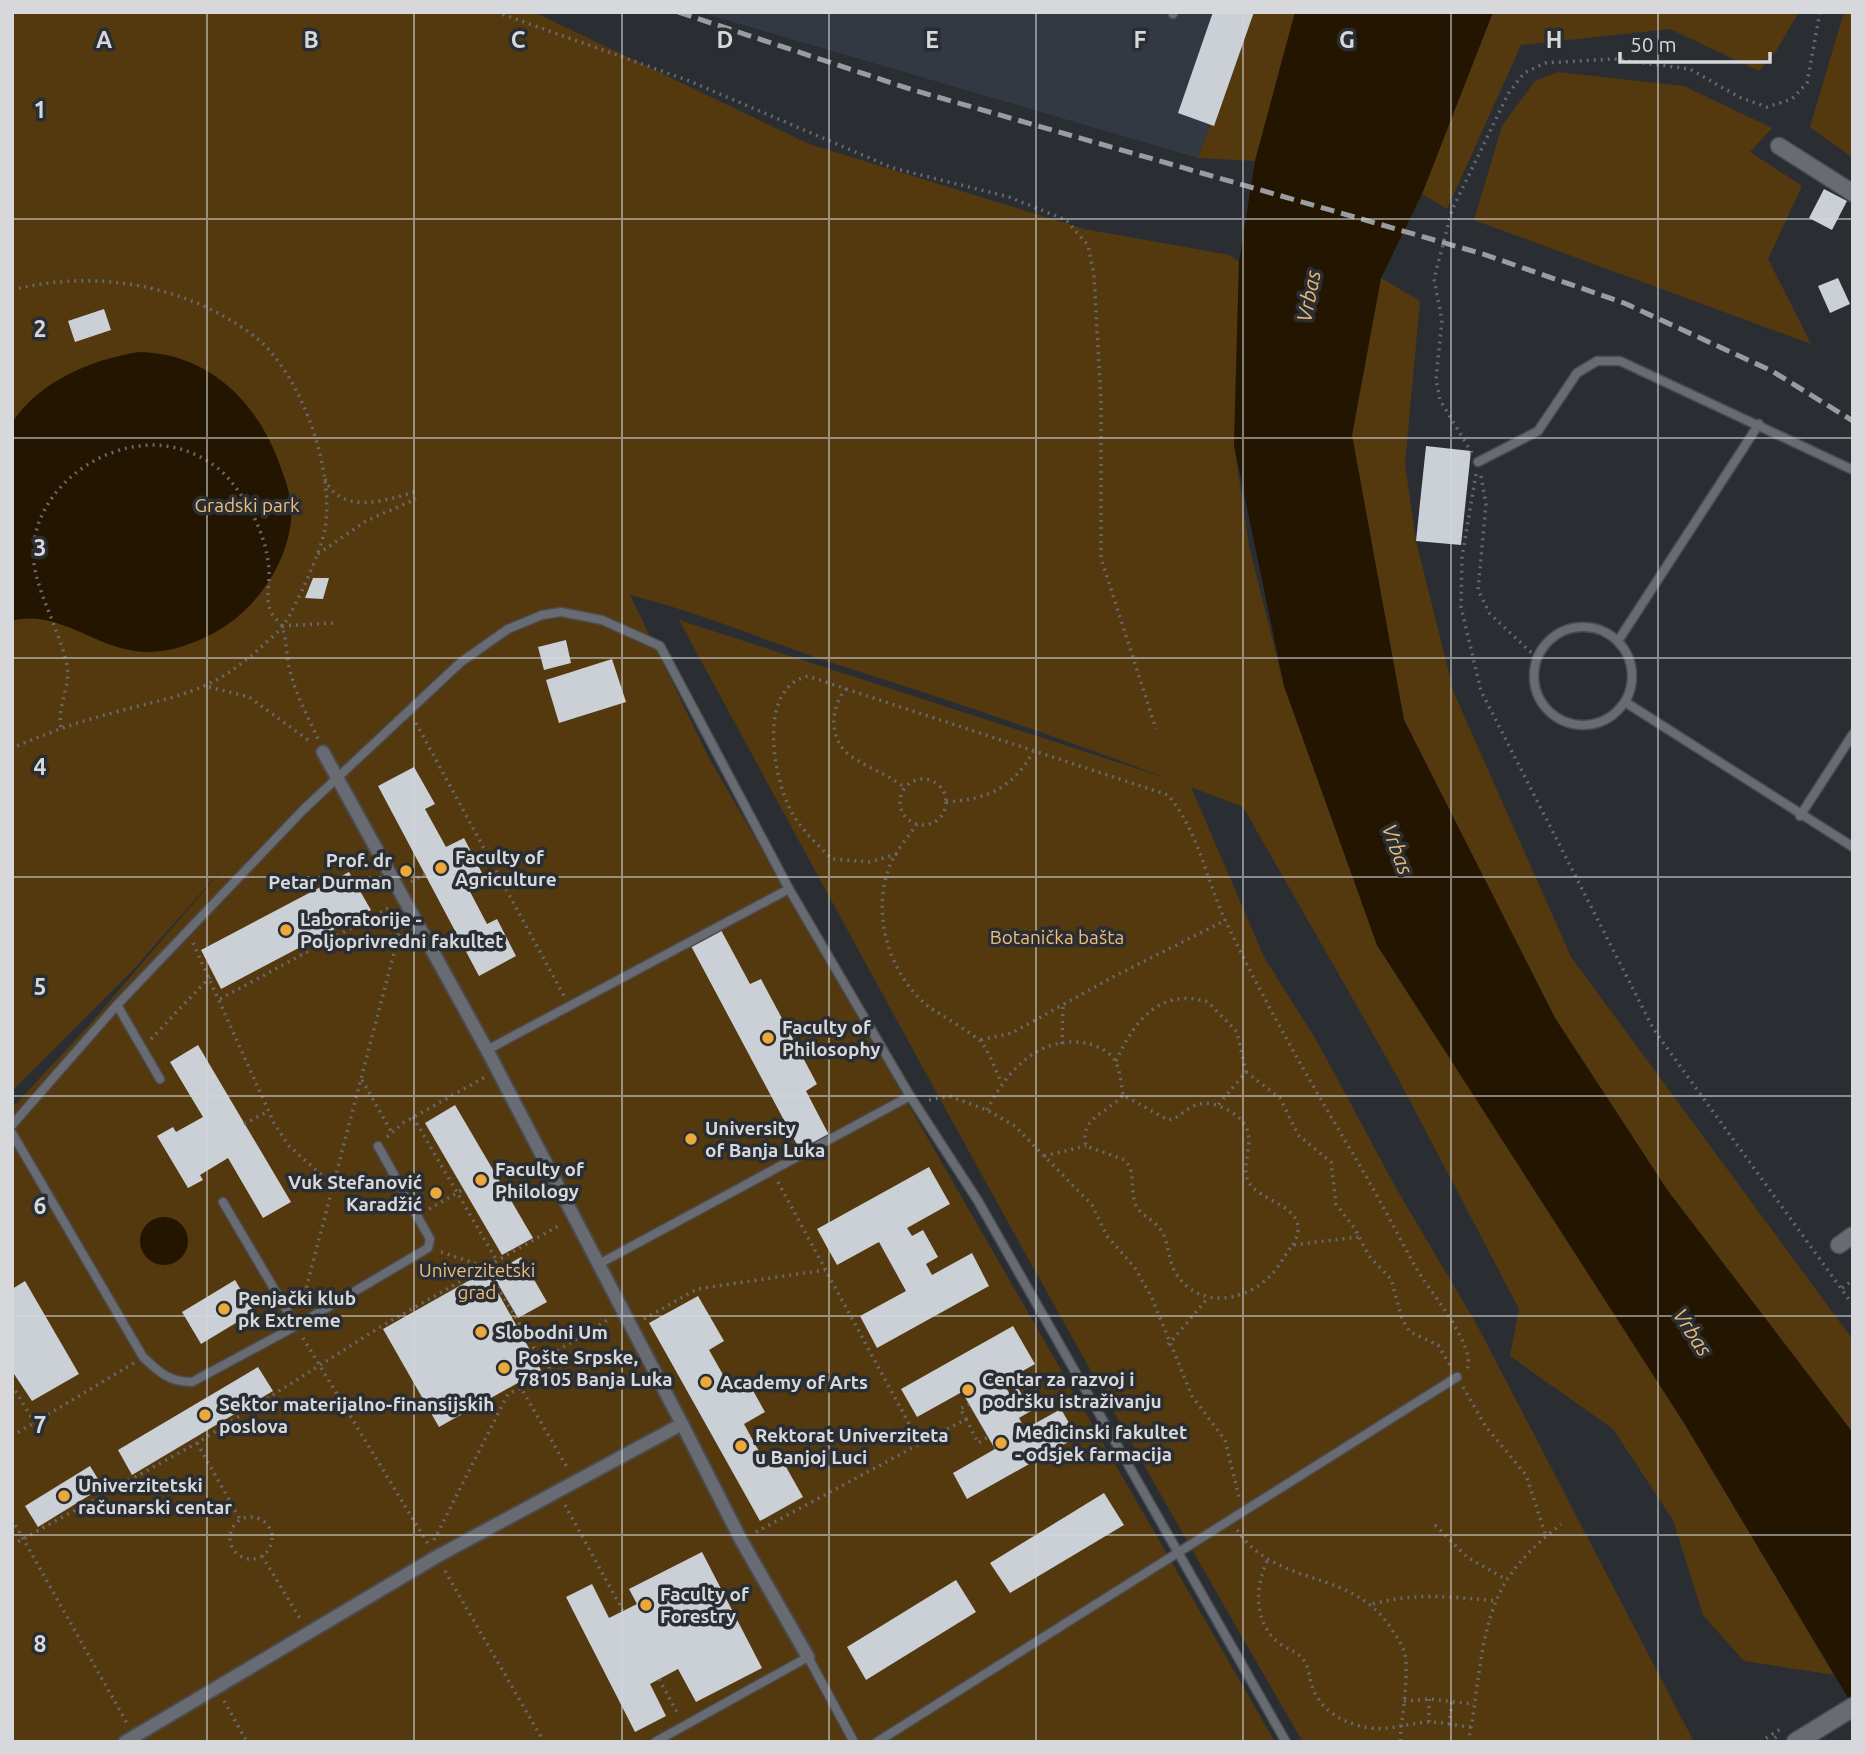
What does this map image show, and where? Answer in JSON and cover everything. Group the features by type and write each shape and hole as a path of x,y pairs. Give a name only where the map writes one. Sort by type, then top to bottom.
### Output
{"street":[{"path":"1779,146 1853,193"},
{"path":"323,752 404,904 487,1050 741,1540 808,1657"},
{"path":"1839,1245 1853,1234"},
{"path":"129,1739 436,1557 574,1480 682,1424"},
{"path":"1796,1742 1853,1707"}],"lane":[{"path":"1478,462 1538,431 1577,373 1597,361 1620,361 1853,470"},
{"path":"1618,641 1759,424"},
{"path":"12,1125 117,1005 304,808 409,710 480,649 508,629 542,615 561,611 582,614 632,631 660,646 789,888 913,1100 978,1201 1286,1742"},
{"path":"1589,627 1605,632 1618,641 1628,655 1632,670 1631,687 1625,702 1614,714 1600,722 1584,725 1560,719 1542,704 1535,689 1537,658 1546,644 1558,634 1573,628 1589,627"},
{"path":"1625,702 1800,816 1853,847"},
{"path":"1800,816 1853,734"},
{"path":"487,1050 656,962 789,888"},
{"path":"117,1005 160,1079"},
{"path":"597,1265 772,1171 913,1100"},
{"path":"12,1133 144,1357 161,1374 176,1382 192,1382 296,1326 428,1248 430,1239 378,1146"},
{"path":"223,1202 296,1326"},
{"path":"877,1742 1176,1551 1457,1377"},
{"path":"655,1742 808,1657 854,1742"}],"path":[{"path":"496,12 687,79 893,168 1009,197 1066,220 1087,245 1094,275 1101,402 1101,558 1156,729"},
{"path":"1537,658 1490,614 1478,590 1486,504 1478,462 1440,400 1436,379 1442,320 1434,279 1452,210 1508,94 1524,73 1545,63 1614,59 1690,69 1739,97 1767,107 1792,99 1807,83 1820,12"},
{"path":"12,290 89,279 128,283 177,297 229,320 256,338 294,386 308,417 323,474 326,527 317,556 282,626 240,666 207,686 61,727 12,748"},
{"path":"61,727 60,709 67,687 67,668 34,555 36,534 44,509 57,490 91,463 117,450 140,446 175,447 217,467 232,482 259,528 265,544 270,579 271,613 282,626 289,670 323,752"},
{"path":"1478,462 1462,556 1461,607 1481,691 1654,1030 1853,1305"},
{"path":"323,474 332,491 353,501 382,501 414,492"},
{"path":"317,556 366,521 416,499"},
{"path":"282,626 333,623"},
{"path":"897,854 870,862 832,859 809,836 790,810 772,747 775,713 790,685 808,676 1168,796 1185,816 1226,920 1295,1058 1382,1202 1418,1271 1454,1324 1469,1357 1469,1367 1457,1377"},
{"path":"207,686 248,697 300,732 323,752"},
{"path":"846,689 838,699 833,721 843,748 851,757 885,772 905,788"},
{"path":"409,710 570,1007"},
{"path":"946,802 992,793 1007,785 1022,772 1033,752"},
{"path":"916,780 931,780 943,790 946,802 939,819 925,825 910,821 901,809 905,788 916,780"},
{"path":"917,824 891,864 882,894 883,930 903,979 926,1004 961,1030 981,1040 1001,1082"},
{"path":"220,999 404,904"},
{"path":"404,904 362,1079 296,1326 430,1548 508,1394 548,1372 552,1354 622,1312"},
{"path":"981,1040 1012,1033 1109,979 1226,920"},
{"path":"188,931 268,1111 289,1146 334,1186"},
{"path":"142,1048 210,977"},
{"path":"1116,1060 1130,1031 1144,1014 1167,1002 1190,999 1208,1002 1237,1032 1246,1072 1280,1098 1298,1135 1331,1162 1336,1204 1359,1237 1368,1256 1391,1279 1402,1319 1410,1332 1438,1345 1486,1427 1526,1475 1546,1536"},
{"path":"1062,1044 1063,1006"},
{"path":"987,1110 1001,1082 1026,1057 1074,1041 1091,1044 1110,1053 1116,1060 1123,1095 1168,1120 1173,1120 1187,1108 1218,1105 1238,1118 1249,1135 1251,1149 1245,1174 1258,1193 1281,1204 1293,1216 1297,1226 1293,1245 1269,1278 1258,1286 1227,1298 1208,1299 1186,1285 1174,1272 1163,1234 1138,1209 1129,1165 1125,1160 1086,1146 1044,1156"},
{"path":"378,1146 413,1117 497,1070"},
{"path":"1218,1105 1246,1072"},
{"path":"362,1079 392,1133"},
{"path":"1086,1146 1083,1134 1093,1117 1116,1103 1123,1095"},
{"path":"913,1100 949,1096 987,1110 1015,1126 1092,1205 1107,1236 1135,1268 1151,1296 1168,1345 1192,1396 1225,1440 1240,1506 1230,1518 1246,1544 1267,1560 1334,1583 1373,1604 1403,1647 1406,1661 1400,1742"},
{"path":"244,1124 268,1111"},
{"path":"413,1117 496,1261"},
{"path":"772,1171 920,1444"},
{"path":"417,1216 464,1189"},
{"path":"12,1545 197,1443 320,1368 380,1327 573,1218"},
{"path":"1293,1245 1359,1237"},
{"path":"428,1248 486,1267 548,1372"},
{"path":"630,1327 697,1289 825,1270"},
{"path":"1842,1288 1853,1280"},
{"path":"1168,1345 1208,1299"},
{"path":"12,1436 144,1357"},
{"path":"12,1385 34,1423"},
{"path":"521,1388 574,1480"},
{"path":"969,1404 960,1409 978,1443 988,1437"},
{"path":"741,1540 965,1419"},
{"path":"197,1443 240,1519"},
{"path":"557,1490 623,1611"},
{"path":"255,1516 271,1530 271,1545 262,1556 248,1559 232,1548 230,1535 240,1519 255,1516"},
{"path":"12,1519 129,1739"},
{"path":"1468,1742 1489,1626 1497,1601 1507,1580 1528,1553 1561,1524"},
{"path":"1435,1525 1467,1557 1507,1580"},
{"path":"262,1556 308,1632"},
{"path":"436,1557 544,1742"},
{"path":"1267,1560 1259,1580 1257,1599 1262,1615 1275,1640 1301,1656 1308,1666 1311,1682 1323,1707 1341,1720 1376,1730 1429,1722 1472,1727"},
{"path":"1373,1604 1429,1594 1497,1601"},
{"path":"659,1679 685,1725"},
{"path":"216,1686 247,1742"},
{"path":"1404,1701 1429,1699 1475,1704"},
{"path":"1429,1699 1429,1722"},
{"path":"1449,1725 1452,1701"},
{"path":"1760,1742 1766,1738"}],"shaded area":[{"path":"699,12 1251,12 1198,158"}],"green space":[{"name":"University of Banja Luka","path":"12,12 534,12 809,144 1084,229 1230,255 1239,262 1234,445 1249,546 1284,686 1377,945 1684,1423 1834,1675 1744,1661 1703,1615 1673,1520 1613,1429 1510,1356 1519,1309 1398,1078 1243,807 1191,787 1264,957 1318,1043 1396,1188 1477,1325 1694,1742 1303,1742 1064,1324 679,620 1169,779 684,610 630,595 708,756 1275,1742 12,1742 12,1108 89,1025 240,849 131,972 12,1091"},
{"path":"1251,12 1295,12 1255,161 1198,158"},
{"path":"1493,12 1799,12 1776,51 1759,71 1670,29 1521,45 1447,209 1422,194"},
{"path":"1844,12 1853,12 1853,158 1810,127"},
{"path":"1558,72 1684,86 1772,128 1750,152 1802,186 1768,259 1811,344 1474,220 1502,126 1535,81"},
{"path":"1381,278 1420,301 1405,464 1416,541 1454,693 1571,957 1853,1340 1853,1433 1668,1191 1555,1018 1404,720 1352,435"}],"water":[{"name":"Vrbas","path":"1295,12 1493,12 1422,194 1381,278 1352,435 1404,720 1555,1018 1668,1191 1853,1433 1853,1706 1684,1423 1377,945 1284,686 1234,445 1239,262 1255,161"},
{"path":"139,352 188,361 228,386 245,403 271,444 285,480 291,507 291,520 283,554 275,571 254,601 227,625 212,634 184,646 155,652 119,648 44,620 12,621 12,423 23,408 51,384 103,360"},
{"path":"164,1217 181,1224 188,1241 181,1258 164,1265 147,1258 140,1241 147,1224"}],"building":[{"path":"1213,12 1254,12 1214,126 1178,113"},
{"path":"1824,189 1847,201 1832,230 1809,218"},
{"path":"1838,278 1850,304 1830,313 1818,286"},
{"path":"104,309 111,330 75,342 68,321"},
{"path":"1426,446 1471,451 1461,545 1416,541"},
{"path":"313,578 329,578 323,599 305,598"},
{"path":"566,640 571,663 544,670 538,647"},
{"path":"612,659 626,702 559,723 546,680"},
{"path":"414,767 435,804 425,809 446,847 464,838 483,875 466,884 487,924 497,919 516,956 479,976 378,786"},
{"name":"Laboratorije - Poljoprivredni fakultet","path":"349,872 371,910 221,989 201,950"},
{"path":"721,930 750,984 761,979 817,1084 806,1091 830,1137 801,1152 691,946"},
{"path":"198,1045 291,1202 263,1218 228,1158 200,1175 203,1180 188,1188 157,1136 173,1127 176,1132 203,1117 170,1062"},
{"path":"455,1105 533,1238 502,1255 425,1123"},
{"path":"929,1167 950,1204 907,1228 912,1236 923,1230 938,1257 926,1264 932,1275 972,1253 989,1286 877,1348 860,1316 906,1291 879,1242 837,1265 817,1229"},
{"path":"521,1257 547,1302 518,1318 492,1274"},
{"path":"486,1271 541,1370 439,1427 383,1329"},
{"name":"Penjački klub pk Extreme","path":"235,1280 254,1312 201,1344 182,1312"},
{"path":"25,1281 79,1374 32,1401 12,1371 12,1289"},
{"path":"698,1296 724,1341 709,1350 730,1387 746,1378 765,1412 744,1424 767,1466 781,1458 803,1497 760,1521 649,1323"},
{"path":"1013,1326 1035,1364 1003,1382 1009,1393 1018,1388 1031,1411 1019,1418 1025,1429 1061,1409 1077,1437 967,1499 953,1473 995,1449 962,1392 917,1417 901,1389"},
{"name":"Sektor materijalno-finansijskih poslova","path":"258,1367 273,1391 132,1475 118,1450"},
{"name":"Univerzitetski računarski centar","path":"90,1466 103,1487 38,1527 25,1506"},
{"path":"1104,1493 1124,1525 1010,1593 990,1563"},
{"path":"702,1552 762,1668 696,1702 678,1669 650,1684 666,1716 635,1732 566,1597 592,1584 609,1618 637,1604 629,1589"},
{"path":"956,1580 976,1612 866,1680 847,1647"}],"railway":[{"path":"678,12 913,90 1483,254 1624,303 1772,371 1853,421"}],"place":[{"name":"Faculty of Agriculture","path":"441,868"},
{"name":"Prof. dr Petar Durman","path":"406,871"},
{"name":"Laboratorije - Poljoprivredni fakultet","path":"286,930"},
{"name":"Faculty of Philosophy","path":"768,1038"},
{"name":"University of Banja Luka","path":"691,1139"},
{"name":"Faculty of Philology","path":"481,1180"},
{"name":"Vuk Stefanović Karadžić","path":"436,1193"},
{"name":"Penjački klub pk Extreme","path":"224,1309"},
{"name":"Slobodni Um","path":"481,1332"},
{"name":"Pošte Srpske, 78105 Banja Luka","path":"504,1368"},
{"name":"Academy of Arts","path":"706,1382"},
{"name":"Centar za razvoj i podršku istraživanju","path":"968,1390"},
{"name":"Sektor materijalno-finansijskih poslova","path":"205,1415"},
{"name":"Medicinski fakultet - odsjek farmacija","path":"1001,1443"},
{"name":"Rektorat Univerziteta u Banjoj Luci","path":"741,1446"},
{"name":"Univerzitetski računarski centar","path":"64,1496"},
{"name":"Faculty of Forestry","path":"646,1605"}],"park label":[{"name":"Gradski park","path":"247,505"},
{"name":"Botanička bašta","path":"1057,937"},
{"name":"Univerzitetski grad","path":"477,1281"}]}
